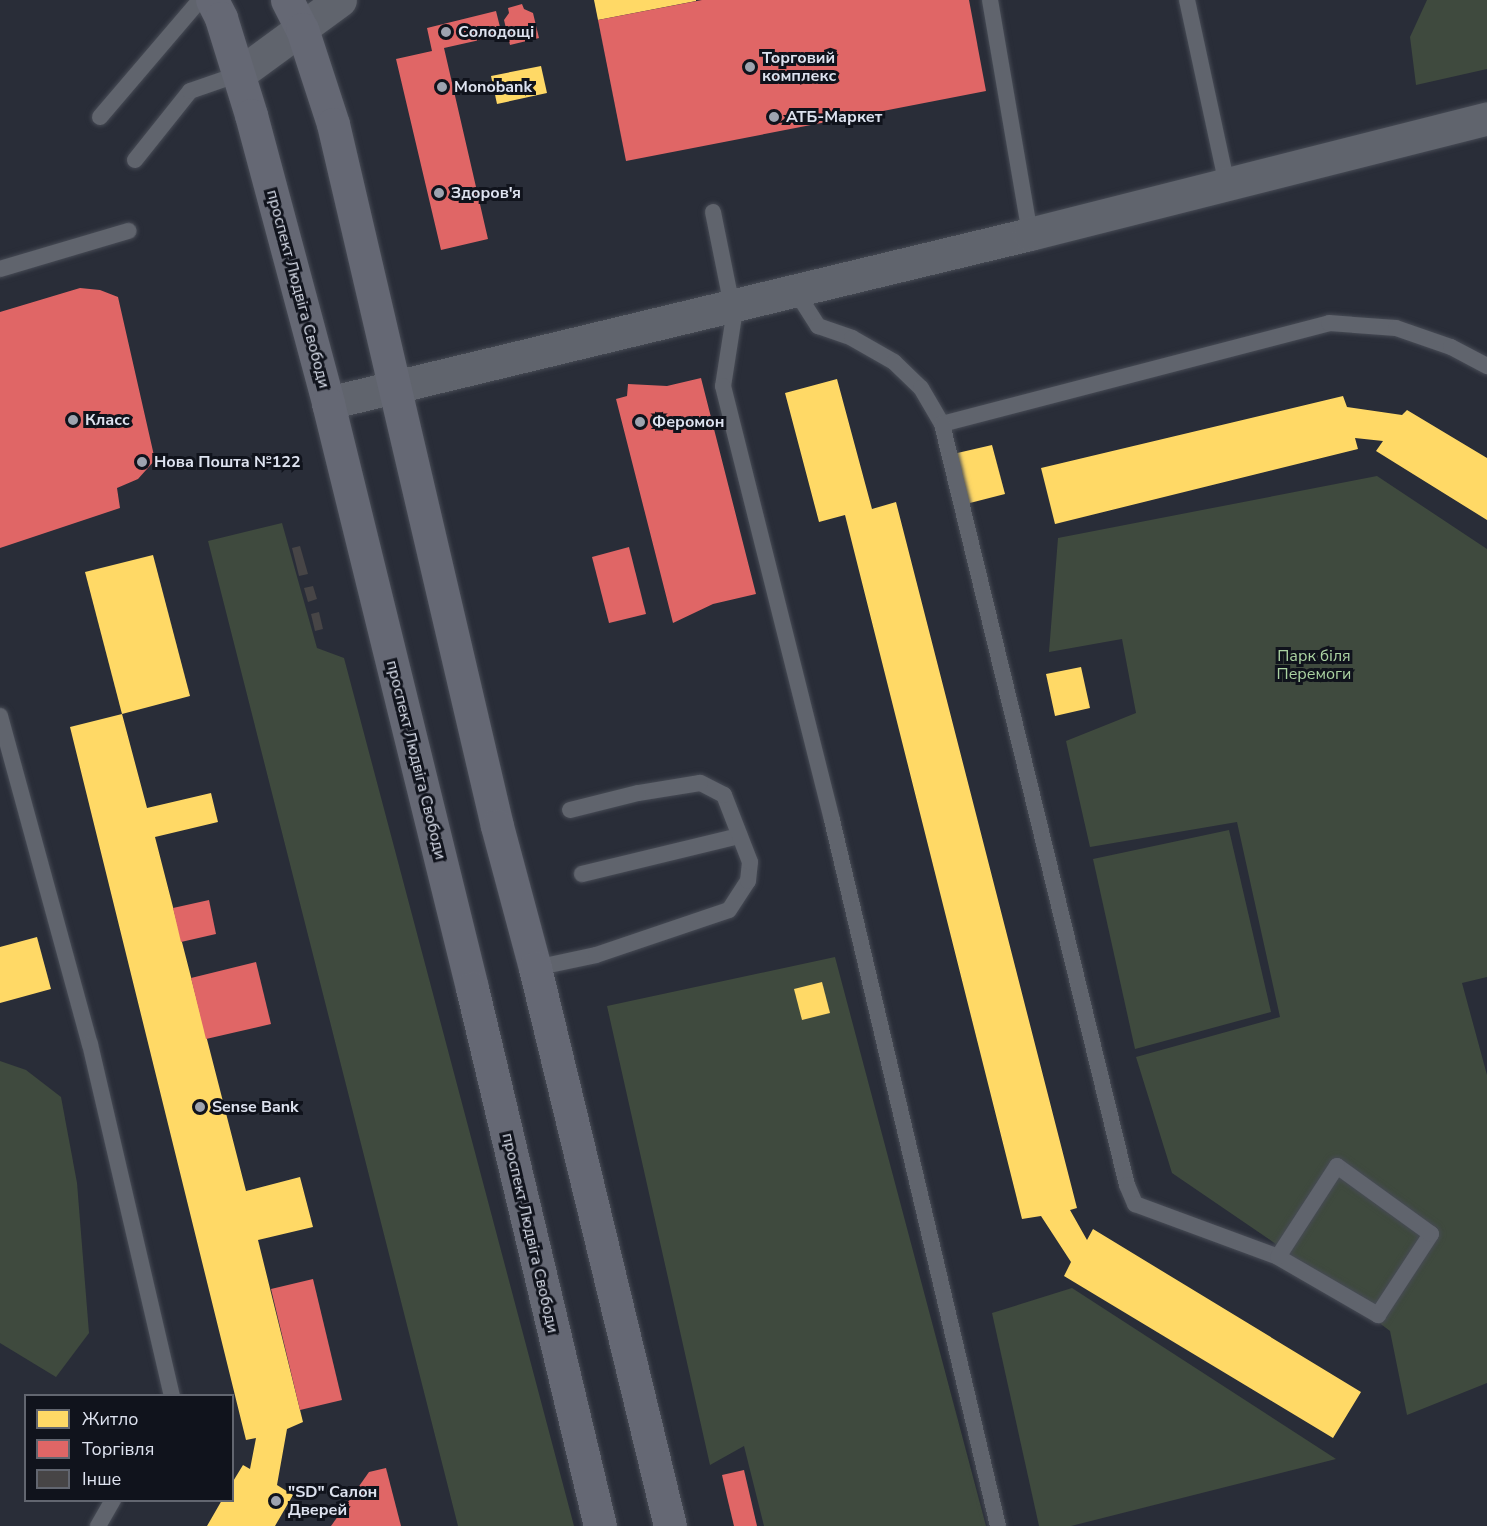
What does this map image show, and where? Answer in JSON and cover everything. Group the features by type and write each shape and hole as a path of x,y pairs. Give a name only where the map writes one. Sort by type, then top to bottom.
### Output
{"main road":[{"name":"проспект Людвіга Свободи","path":"212,0 239,74 328,403 466,965 600,1526"},
{"path":"294,14 333,124 495,816 535,968 670,1526"}],"street":[{"path":"239,74 294,14 340,0"},
{"path":"328,403 1030,234 1487,118"}],"lane":[{"path":"100,117 200,0"},
{"path":"990,0 1030,234"},
{"path":"1187,0 1227,185"},
{"path":"135,160 190,91 239,74"},
{"path":"713,212 734,316 723,386 832,820 998,1526"},
{"path":"0,269 128,231"},
{"path":"795,290 818,327 852,338 894,362 921,388 942,424 1127,1185 1135,1204 1278,1257 1378,1315 1431,1234 1337,1166 1278,1257"},
{"path":"942,424 1329,323 1396,327 1451,347 1487,366"},
{"path":"0,716 90,1044 171,1382 172,1394"},
{"path":"535,968 596,955 729,910 748,881 750,862 724,795 700,783 638,793 570,810"},
{"path":"582,874 739,836"},
{"path":"98,1526 112,1502"}],"green space":[{"path":"1427,0 1487,0 1487,69 1416,85 1410,37"},
{"name":"Парк біля Перемоги","path":"1377,476 1487,549 1487,977 1462,983 1487,1075 1487,1383 1407,1415 1390,1331 1273,1242 1172,1173 1136,1057 1280,1017 1237,822 1090,847 1066,741 1136,713 1122,639 1049,652 1058,538"},
{"path":"282,523 317,648 344,658 574,1526 458,1526 208,541"},
{"path":"1229,830 1271,1012 1135,1049 1093,859"},
{"path":"835,957 986,1526 764,1526 744,1446 710,1465 607,1006"},
{"path":"0,1061 26,1070 61,1097 77,1183 89,1333 56,1377 0,1343"},
{"path":"1072,1288 1336,1459 1071,1526 1039,1526 992,1313"}],"building: Житло":[{"path":"594,0 696,0 696,1 598,20"},
{"path":"541,66 547,93 497,104 491,76"},
{"path":"837,379 872,509 896,502 1077,1208 1070,1210 1087,1240 1093,1229 1361,1392 1333,1438 1064,1276 1071,1262 1041,1216 1022,1219 845,515 819,522 785,393"},
{"path":"1343,396 1347,407 1402,415 1407,410 1487,458 1487,520 1376,451 1383,441 1355,438 1358,449 1055,524 1041,468"},
{"path":"992,445 1005,494 966,504 953,454"},
{"path":"153,555 190,696 122,714 85,572"},
{"path":"1081,667 1090,708 1055,716 1046,674"},
{"path":"122,714 147,808 211,793 218,822 155,837 246,1191 300,1177 313,1227 258,1240 303,1422 287,1429 277,1485 293,1495 275,1526 207,1526 221,1502 234,1502 234,1480 243,1465 250,1469 256,1438 246,1440 70,727"},
{"path":"37,937 51,989 0,1003 0,947"},
{"path":"822,982 830,1013 802,1020 794,989"}],"building: Торгівля":[{"name":"Торговий комплекс","path":"702,0 969,0 986,91 626,161 598,20"},
{"path":"522,4 524,9 533,13 539,38 510,45 504,20 509,13 508,8"},
{"path":"496,11 502,35 444,48 488,239 441,250 396,59 432,51 427,28"},
{"name":"Класс","path":"80,288 100,290 118,297 155,460 138,479 117,488 120,508 0,548 0,312"},
{"path":"701,378 756,594 713,604 673,623 616,399 627,396 628,384 667,386"},
{"path":"629,547 646,614 609,623 592,557"},
{"path":"209,900 216,934 181,942 173,908"},
{"path":"256,962 271,1024 206,1039 191,978"},
{"path":"313,1279 342,1400 300,1410 271,1289"},
{"path":"386,1468 401,1526 331,1526 369,1472"},
{"path":"744,1470 757,1526 734,1526 727,1497 722,1475"}],"building: Інше":[{"path":"300,546 308,574 299,576 292,548"},
{"path":"313,586 317,599 308,602 304,588"},
{"path":"319,612 323,629 315,631 311,614"}],"place":[{"name":"Солодощі","path":"446,32"},
{"name":"Торговий комплекс","path":"750,67"},
{"name":"Monobank","path":"442,87"},
{"name":"АТБ-Маркет","path":"774,117"},
{"name":"Здоров'я","path":"439,193"},
{"name":"Класс","path":"73,420"},
{"name":"Феромон","path":"640,422"},
{"name":"Нова Пошта №122","path":"142,462"},
{"name":"Sense Bank","path":"200,1107"},
{"name":"\"SD\" Салон Дверей","path":"276,1501"}]}
